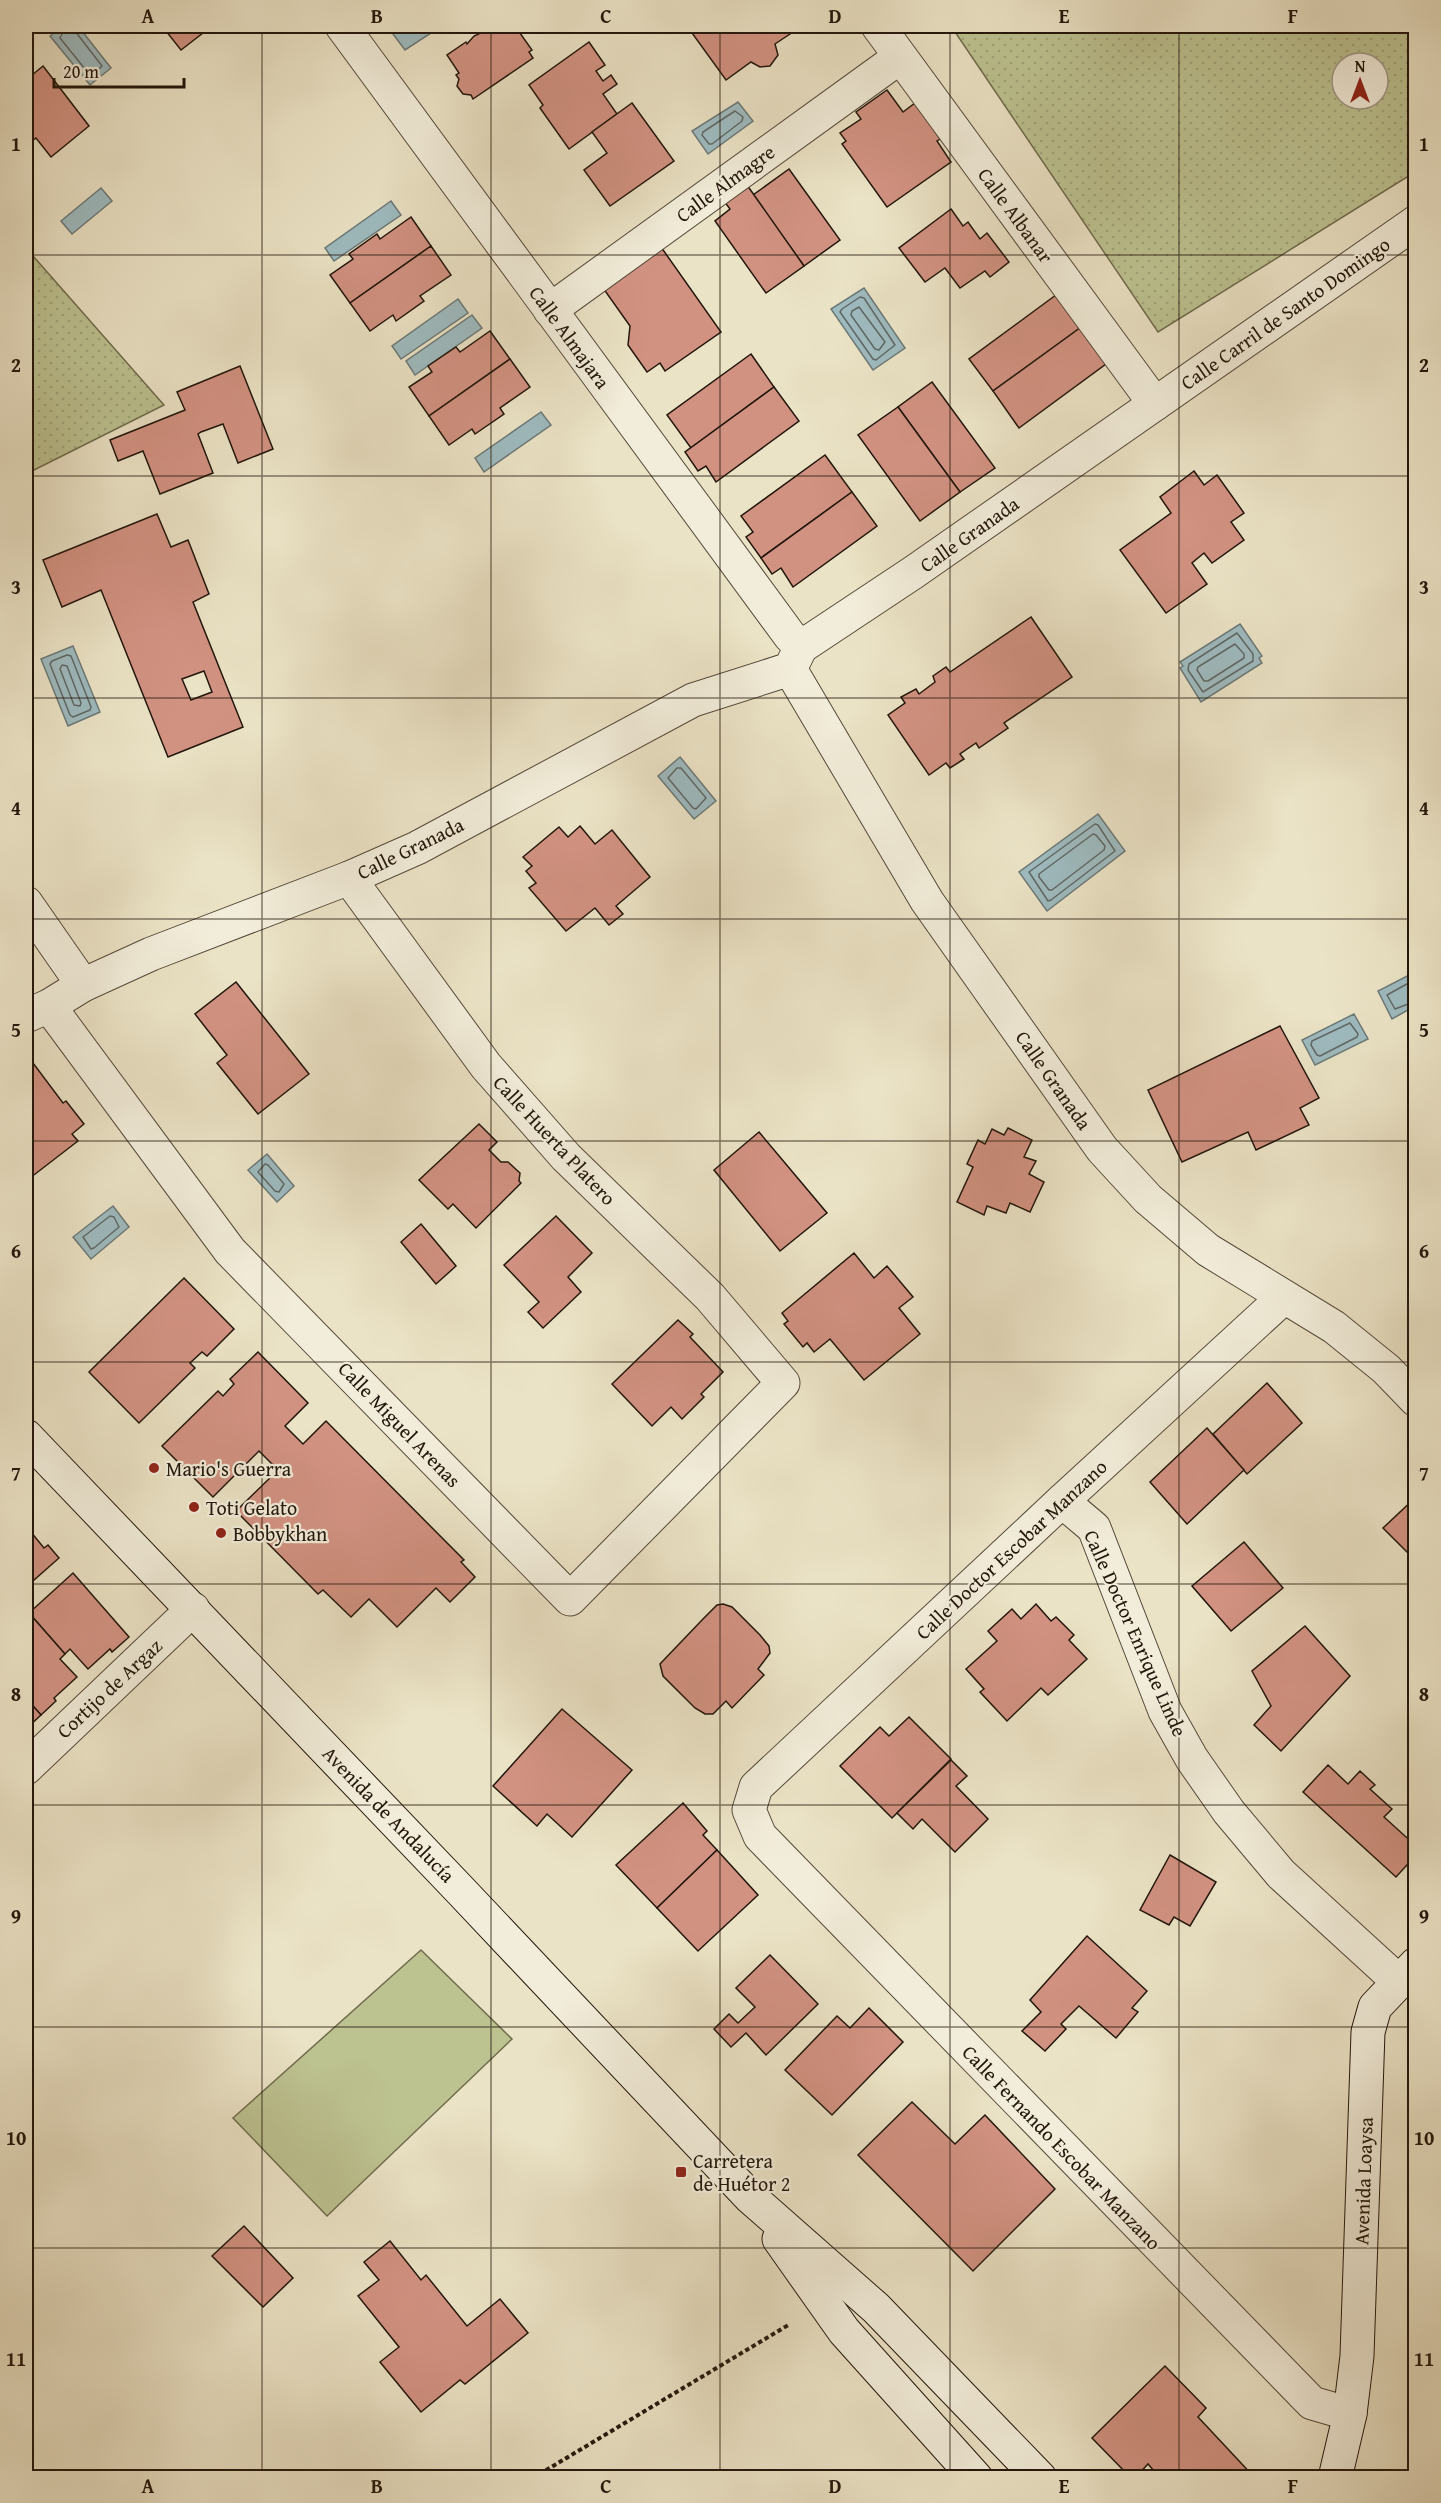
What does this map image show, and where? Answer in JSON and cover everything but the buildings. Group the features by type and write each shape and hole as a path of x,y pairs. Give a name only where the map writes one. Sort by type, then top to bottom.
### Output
{"street":[{"name":"Calle Almajara","path":"342,26 790,636 796,658"},
{"name":"Calle Albanar","path":"878,26 1155,404"},
{"name":"Calle Almagre","path":"550,310 900,57"},
{"name":"Calle Carril de Santo Domingo","path":"1155,404 1416,222"},
{"name":"Calle Granada","path":"38,1011 83,985 152,954 349,878 417,848 693,700 796,658 914,572 1155,404"},
{"name":"Calle Granada","path":"796,658 927,901 1102,1149 1148,1199 1208,1250 1334,1327 1386,1369 1416,1400"},
{"name":"Calle Huerta Platero","path":"349,878 486,1066 566,1157 710,1297 783,1383"},
{"path":"26,903 83,985"},
{"name":"Calle Miguel Arenas","path":"38,1011 230,1251 570,1599 783,1383"},
{"name":"Calle Doctor Escobar Manzano","path":"749,1810 756,1787 1284,1297"},
{"name":"Avenida de Andalucía","path":"26,1436 749,2196"},
{"name":"Calle Doctor Enrique Linde","path":"1062,1501 1094,1528 1166,1712 1192,1758 1229,1812 1281,1874 1407,1972"},
{"name":"Cortijo de Argaz","path":"26,1768 193,1609"},
{"name":"Calle Fernando Escobar Manzano","path":"749,1810 760,1836 1312,2403 1350,2414"},
{"name":"Avenida Loaysa","path":"1350,2414 1357,2356 1368,2032 1375,2007 1407,1972"},
{"path":"749,2196 844,2331 976,2478"},
{"path":"749,2196 876,2308 1040,2478"},
{"path":"1335,2478 1350,2414"}],"path":[{"path":"533,2478 765,2340 824,2302"}],"green space":[{"path":"951,26 1415,26 1415,172 1158,332"},
{"path":"26,248 164,405 26,474"},
{"path":"421,1950 512,2039 327,2216 233,2118"}],"water":[{"path":"63,26 78,26 111,68 90,85 50,36"},
{"path":"387,26 426,26 431,33 405,50"},
{"path":"738,102 753,121 708,154 692,131"},
{"path":"101,188 112,201 72,234 61,221"},
{"path":"391,201 401,215 334,261 325,248"},
{"path":"864,288 905,348 873,370 831,309"},
{"path":"458,299 468,313 401,359 392,346"},
{"path":"472,315 482,328 415,375 406,361"},
{"path":"541,412 551,425 484,472 475,458"},
{"path":"1240,624 1262,656 1259,658 1262,663 1201,702 1180,668 1183,666 1180,662"},
{"path":"73,646 100,712 68,726 41,659"},
{"path":"680,757 716,801 694,819 658,776"},
{"path":"1098,814 1125,851 1047,911 1019,872"},
{"path":"1415,972 1415,1006 1392,1019 1378,991"},
{"path":"1354,1014 1368,1039 1315,1065 1302,1040"},
{"path":"267,1154 294,1186 277,1202 248,1170"},
{"path":"113,1206 129,1227 91,1259 73,1237"}],"place":[{"name":"Mario's Guerra","path":"154,1468"},
{"name":"Toti Gelato","path":"194,1507"},
{"name":"Bobbykhan","path":"221,1533"},
{"name":"Carretera de Huétor 2","path":"681,2172"}]}
